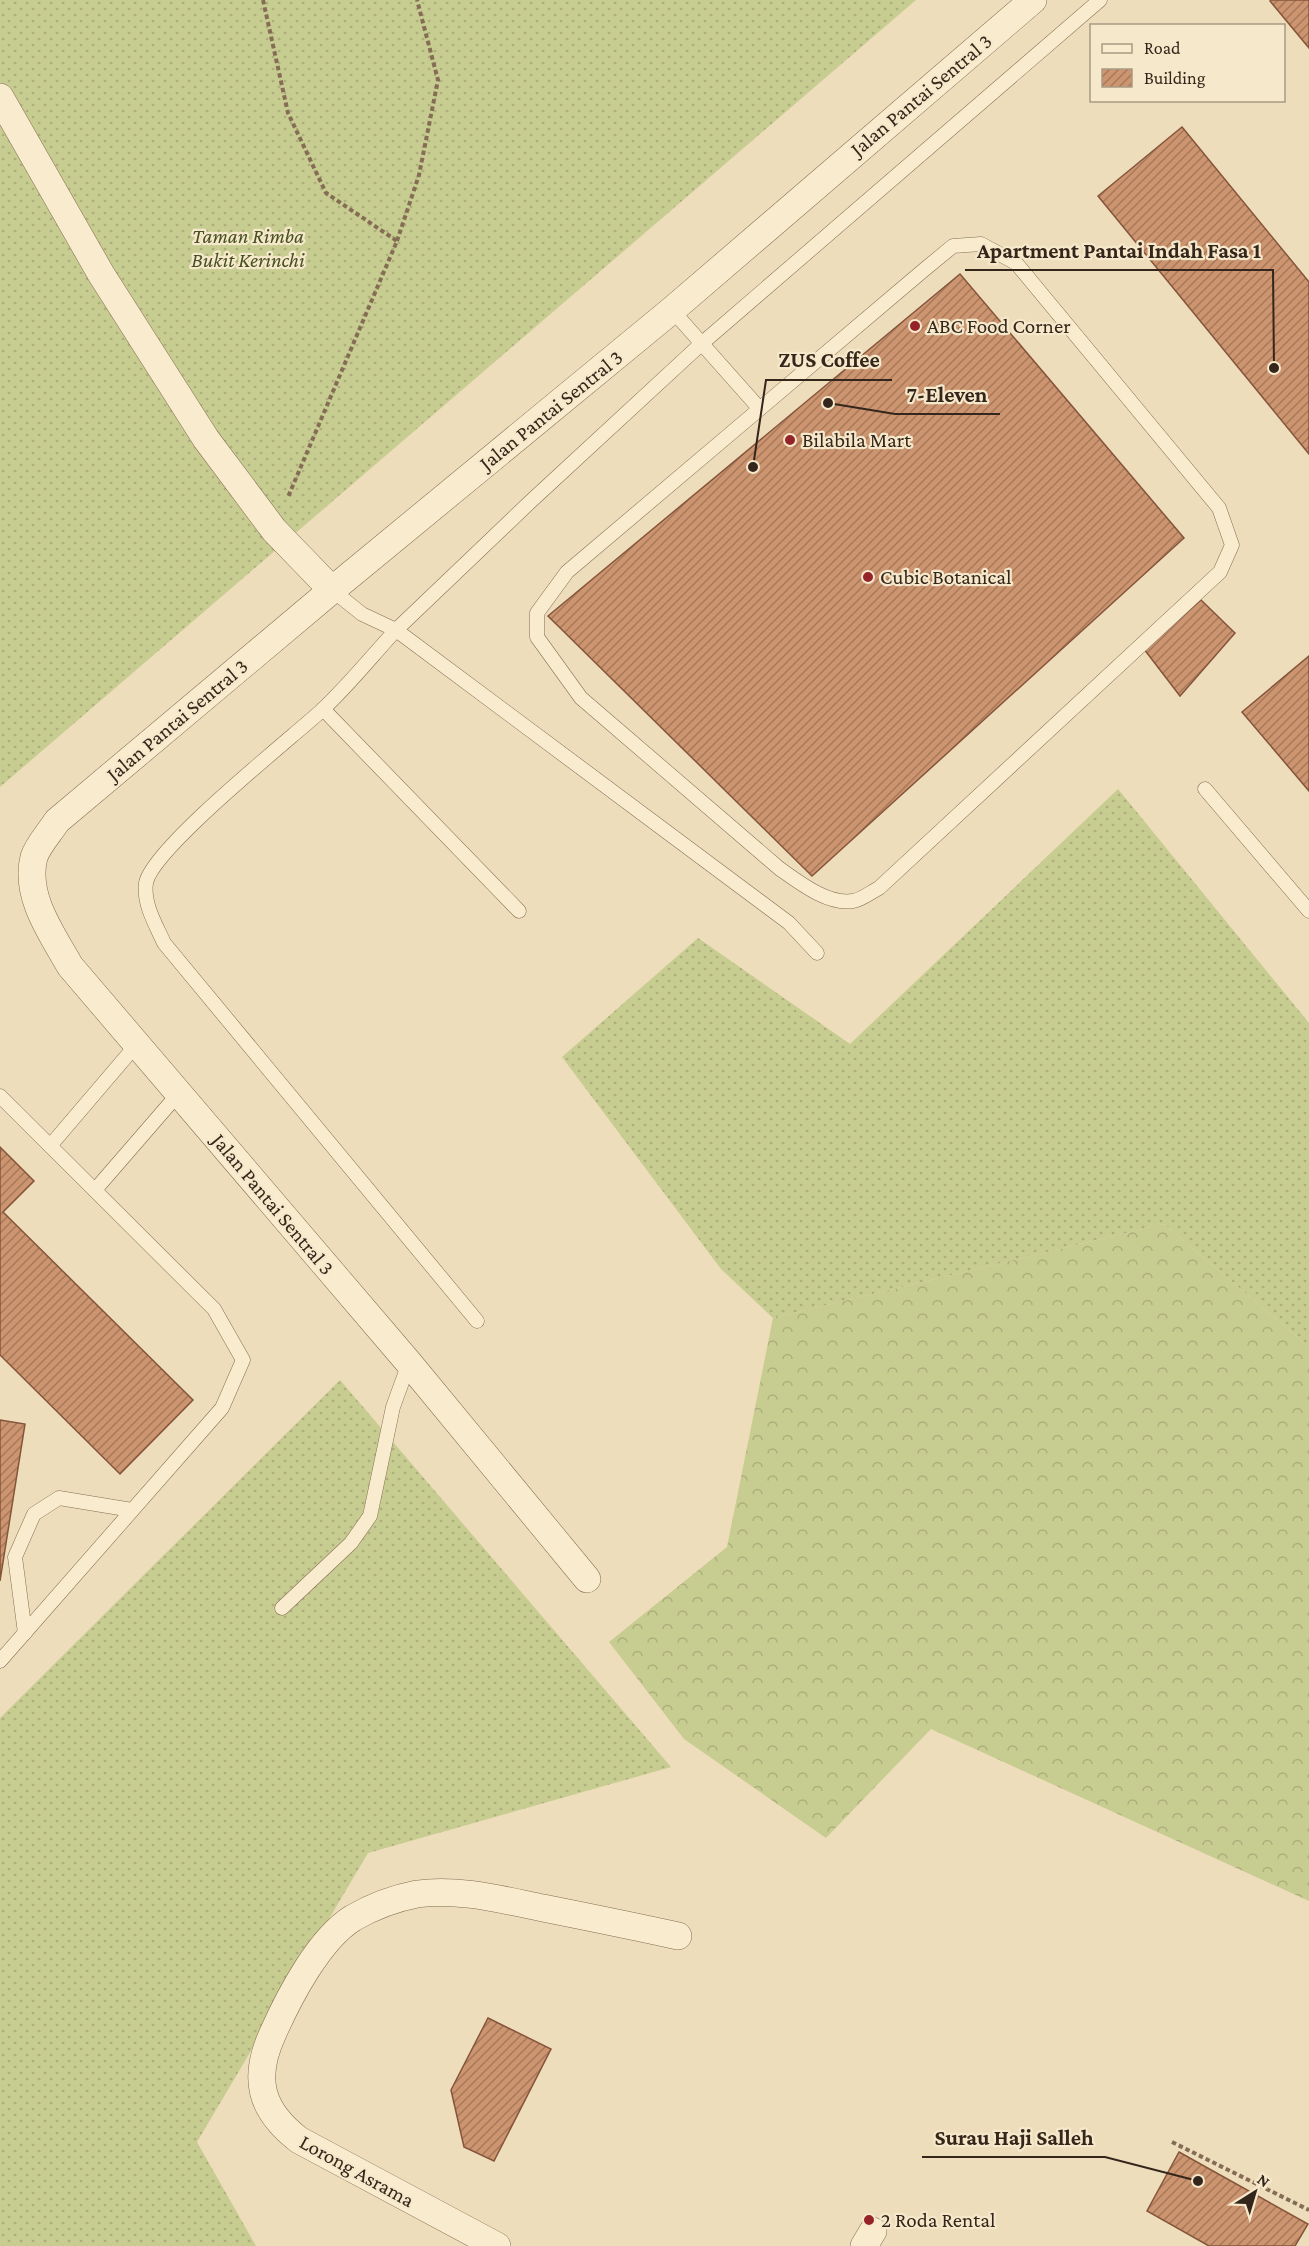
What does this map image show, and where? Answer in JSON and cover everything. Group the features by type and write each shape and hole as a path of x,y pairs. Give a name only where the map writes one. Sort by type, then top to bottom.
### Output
{"street":[{"name":"Jalan Pantai Sentral 3","path":"587,1579 410,1363 70,966 48,926 33,889 34,856 57,821 332,590 672,310 1033,0"},
{"path":"0,97 101,274 206,439 274,530 332,590"},
{"name":"Lorong Asrama","path":"497,2246 299,2140 281,2126 264,2098 262,2063 265,2050 291,1995 329,1940 352,1919 380,1905 417,1894 459,1893 678,1935"}],"lane":[{"path":"477,1321 164,944 147,903 146,882 160,859 184,832 323,709 396,630 530,502 700,345 1100,0"},
{"path":"981,244 1016,263 1219,508 1232,545 1220,572 879,888 854,901 834,899 804,886 780,869 581,698 537,637 537,613 567,572 759,408 953,246 981,244"},
{"path":"672,310 700,345 759,408"},
{"path":"332,590 362,614 396,630 789,923 817,953"},
{"path":"323,709 519,911"},
{"path":"1205,789 1309,911"},
{"path":"50,1146 137,1044"},
{"path":"95,1190 179,1093"},
{"path":"0,1096 214,1309 243,1360 222,1408 0,1661"},
{"path":"282,1608 351,1543 370,1516 393,1407 410,1363"},
{"path":"25,1633 15,1557 33,1514 59,1498 132,1510"}],"path":[{"path":"263,0 288,113 306,156 326,193 397,241"},
{"path":"274,530 397,241 419,175 438,80 417,0"},
{"path":"1172,2142 1309,2210"}],"green space":[{"name":"Taman Rimba Bukit Kerinchi","path":"0,0 916,0 0,787"},
{"path":"1118,789 1309,1023 1309,1347 1164,1224 773,1318 721,1269 562,1057 698,938 850,1044"},
{"path":"1164,1224 1309,1347 1309,1901 931,1729 826,1838 684,1739 609,1642 727,1547 773,1318"},
{"path":"340,1380 671,1767 368,1853 197,2142 256,2246 0,2246 0,1718"}],"building":[{"path":"1309,0 1309,48 1270,1"},
{"path":"1182,127 1309,282 1309,454 1098,196"},
{"name":"Cubic Botanical","path":"960,274 1184,538 812,876 548,616"},
{"path":"1201,600 1235,633 1180,696 1144,649"},
{"path":"1309,656 1309,791 1242,712"},
{"path":"0,1147 34,1181 3,1212 193,1400 120,1474 0,1355"},
{"path":"0,1420 25,1424 0,1581"},
{"path":"488,2018 551,2049 494,2161 464,2147 451,2090"},
{"path":"1179,2152 1308,2224 1295,2246 1209,2246 1147,2211"}],"place":[{"name":"ABC Food Corner","path":"915,326"},
{"name":"Apartment Pantai Indah Fasa 1","path":"1274,368"},
{"name":"7-Eleven","path":"828,403"},
{"name":"Bilabila Mart","path":"790,440"},
{"name":"ZUS Coffee","path":"753,467"},
{"name":"Cubic Botanical","path":"868,577"},
{"name":"Surau Haji Salleh","path":"1198,2181"},
{"name":"2 Roda Rental","path":"869,2220"}]}
